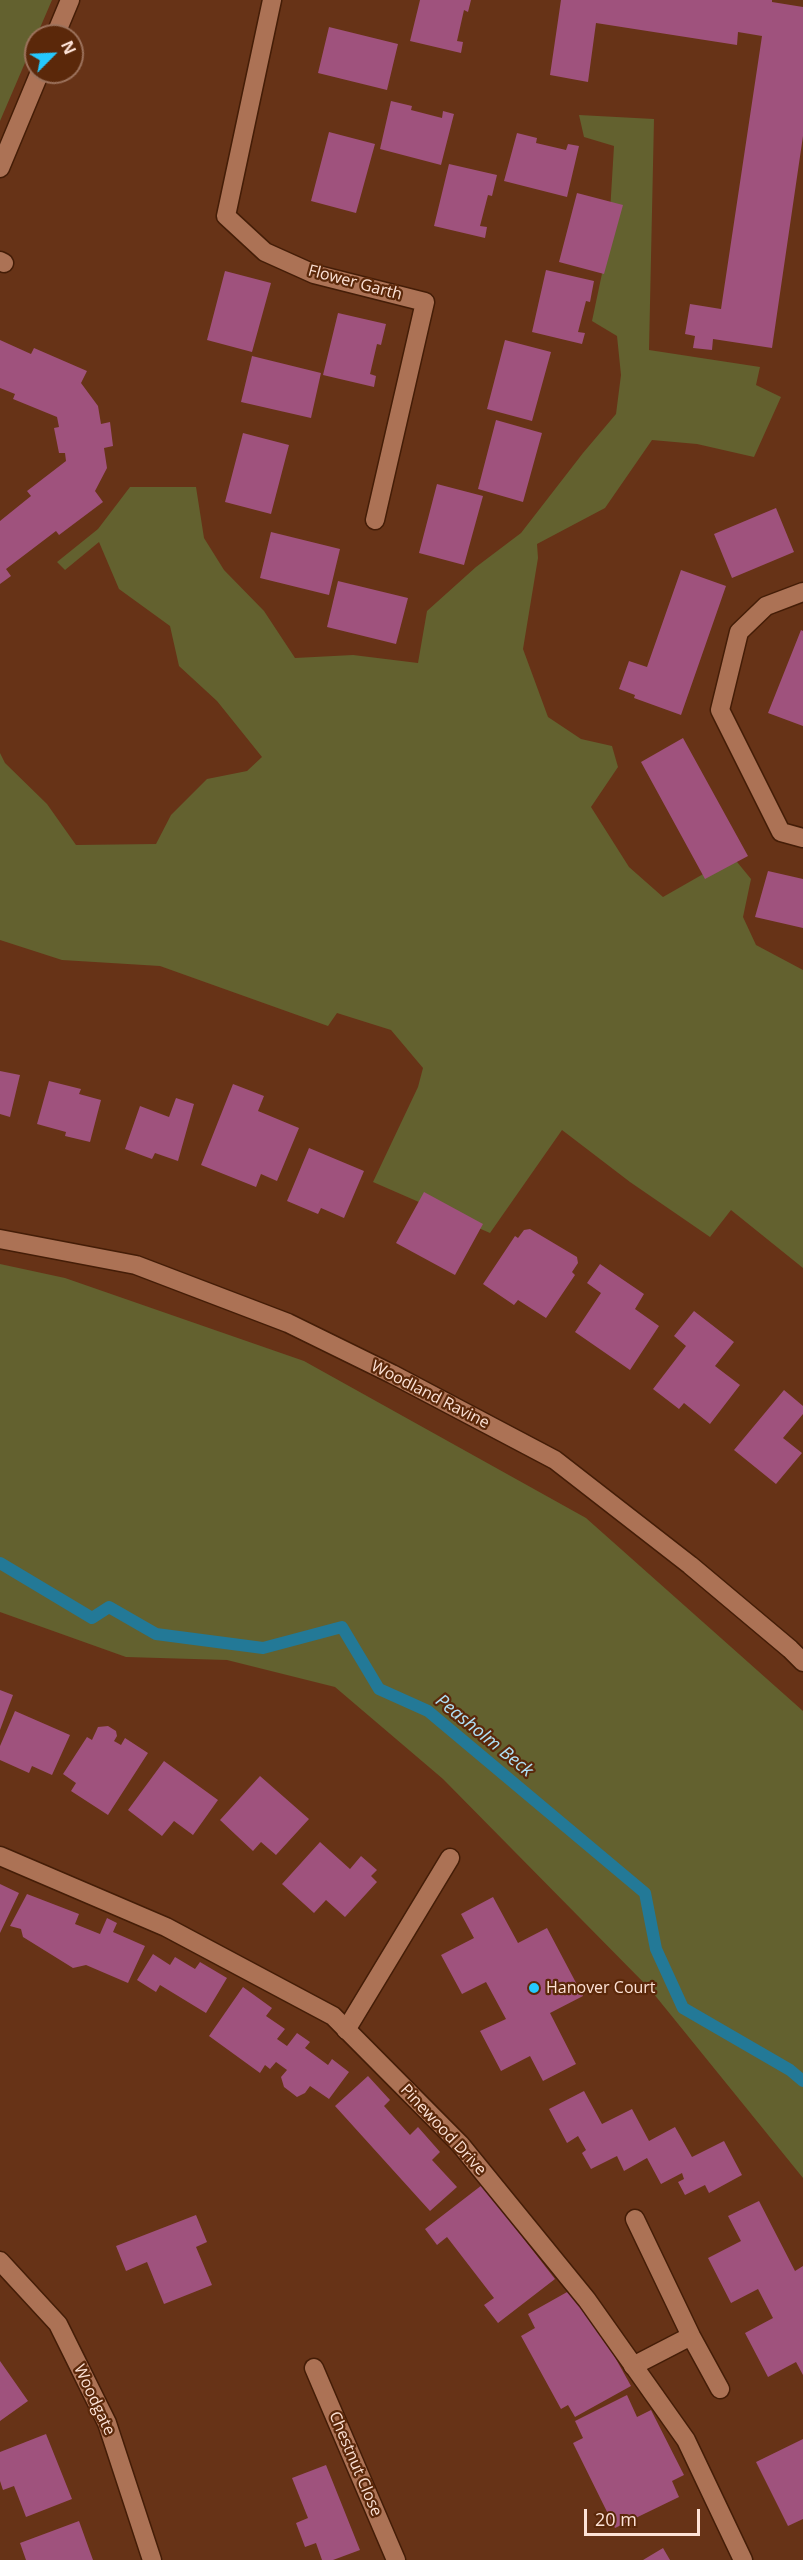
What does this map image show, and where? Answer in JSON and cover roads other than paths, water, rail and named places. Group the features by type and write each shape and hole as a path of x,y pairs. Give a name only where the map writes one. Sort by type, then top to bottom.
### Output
{"street":[{"path":"60,24 70,0"},
{"name":"Flower Garth","path":"272,0 226,216 265,252 314,274 425,302 375,520"},
{"path":"0,168 35,84"},
{"path":"803,592 766,606 739,632 720,710 781,832 803,838"},
{"name":"Woodland Ravine","path":"0,1239 136,1265 288,1323 392,1374 555,1460 690,1565 803,1662"},
{"name":"Pinewood Drive","path":"0,1857 166,1927 333,2016 460,2144 586,2300 686,2440 743,2560"},
{"path":"346,2030 450,1858"},
{"path":"635,2219 691,2336 720,2390"},
{"name":"Woodgate","path":"0,2261 58,2324 107,2424 152,2560"},
{"path":"633,2366 691,2336"},
{"name":"Chestnut Close","path":"314,2368 396,2560"}],"waterway":[{"name":"Peasholm Beck","path":"0,1563 92,1618 109,1607 156,1634 263,1648 342,1627 379,1689 428,1711 645,1893 656,1949 683,2008 790,2070 803,2081"}],"place":[{"name":"Hanover Court","path":"534,1988"}]}
